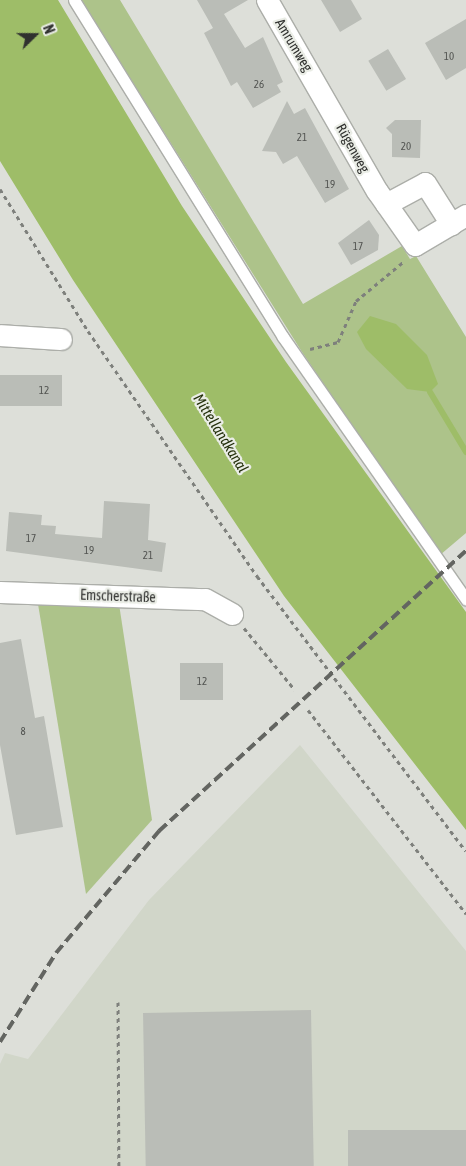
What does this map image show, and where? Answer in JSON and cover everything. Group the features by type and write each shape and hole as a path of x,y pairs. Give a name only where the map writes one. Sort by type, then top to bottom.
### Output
{"street":[{"name":"Amrumweg","path":"267,0 320,90"},
{"name":"Rügenweg","path":"320,90 386,204 415,245"},
{"path":"386,204 425,183 458,220 415,245"},
{"path":"0,335 61,339"},
{"name":"Emscherstraße","path":"0,592 205,599 232,614"}],"lane":[{"path":"74,0 295,354 466,599"}],"path":[{"path":"0,189 88,331 257,576 466,851"},
{"path":"295,354 338,342 356,301 405,260 415,245"},
{"path":"232,614 295,690"},
{"path":"308,710 466,914"},
{"path":"118,1002 119,1166"}],"shaded area":[{"path":"81,0 120,0 303,304 402,246 410,259 416,256 466,337 466,533 440,555 302,352"},
{"path":"37,598 119,604 152,820 86,894"},
{"path":"300,745 466,951 466,1166 0,1166 0,1064 5,1053 28,1059 149,900"}],"water":[{"name":"Mittellandkanal","path":"0,0 58,0 182,206 286,362 466,612 466,830 284,596 73,280 0,161"},
{"path":"370,316 396,324 427,355 438,384 430,392 407,389 366,349 357,332"}],"building":[{"path":"197,0 248,0 224,14 245,48 263,37 283,82 277,85 281,92 253,108 237,82 231,86 204,33 213,28"},
{"path":"321,0 351,0 362,19 340,32"},
{"path":"466,19 466,68 446,80 425,43"},
{"path":"388,49 406,79 386,91 368,61"},
{"path":"287,101 294,114 305,108 349,189 325,203 297,156 283,164 276,152 262,151"},
{"path":"395,120 421,120 420,158 392,157 392,134 386,128"},
{"path":"369,220 379,235 378,250 351,265 338,243"},
{"path":"0,375 62,375 62,406 0,406"},
{"path":"104,501 150,504 148,540 166,543 162,572 6,551 9,512 42,515 41,525 56,526 55,534 102,538"},
{"path":"21,639 35,718 44,716 63,827 16,835 0,745 0,643"},
{"path":"180,663 223,663 223,700 180,700"},
{"path":"311,1010 314,1166 146,1166 143,1013"},
{"path":"348,1130 466,1130 466,1166 348,1166"}],"waterway":[{"path":"430,392 466,452"}],"railway":[{"path":"0,1042 56,953 159,831 466,551"}]}
